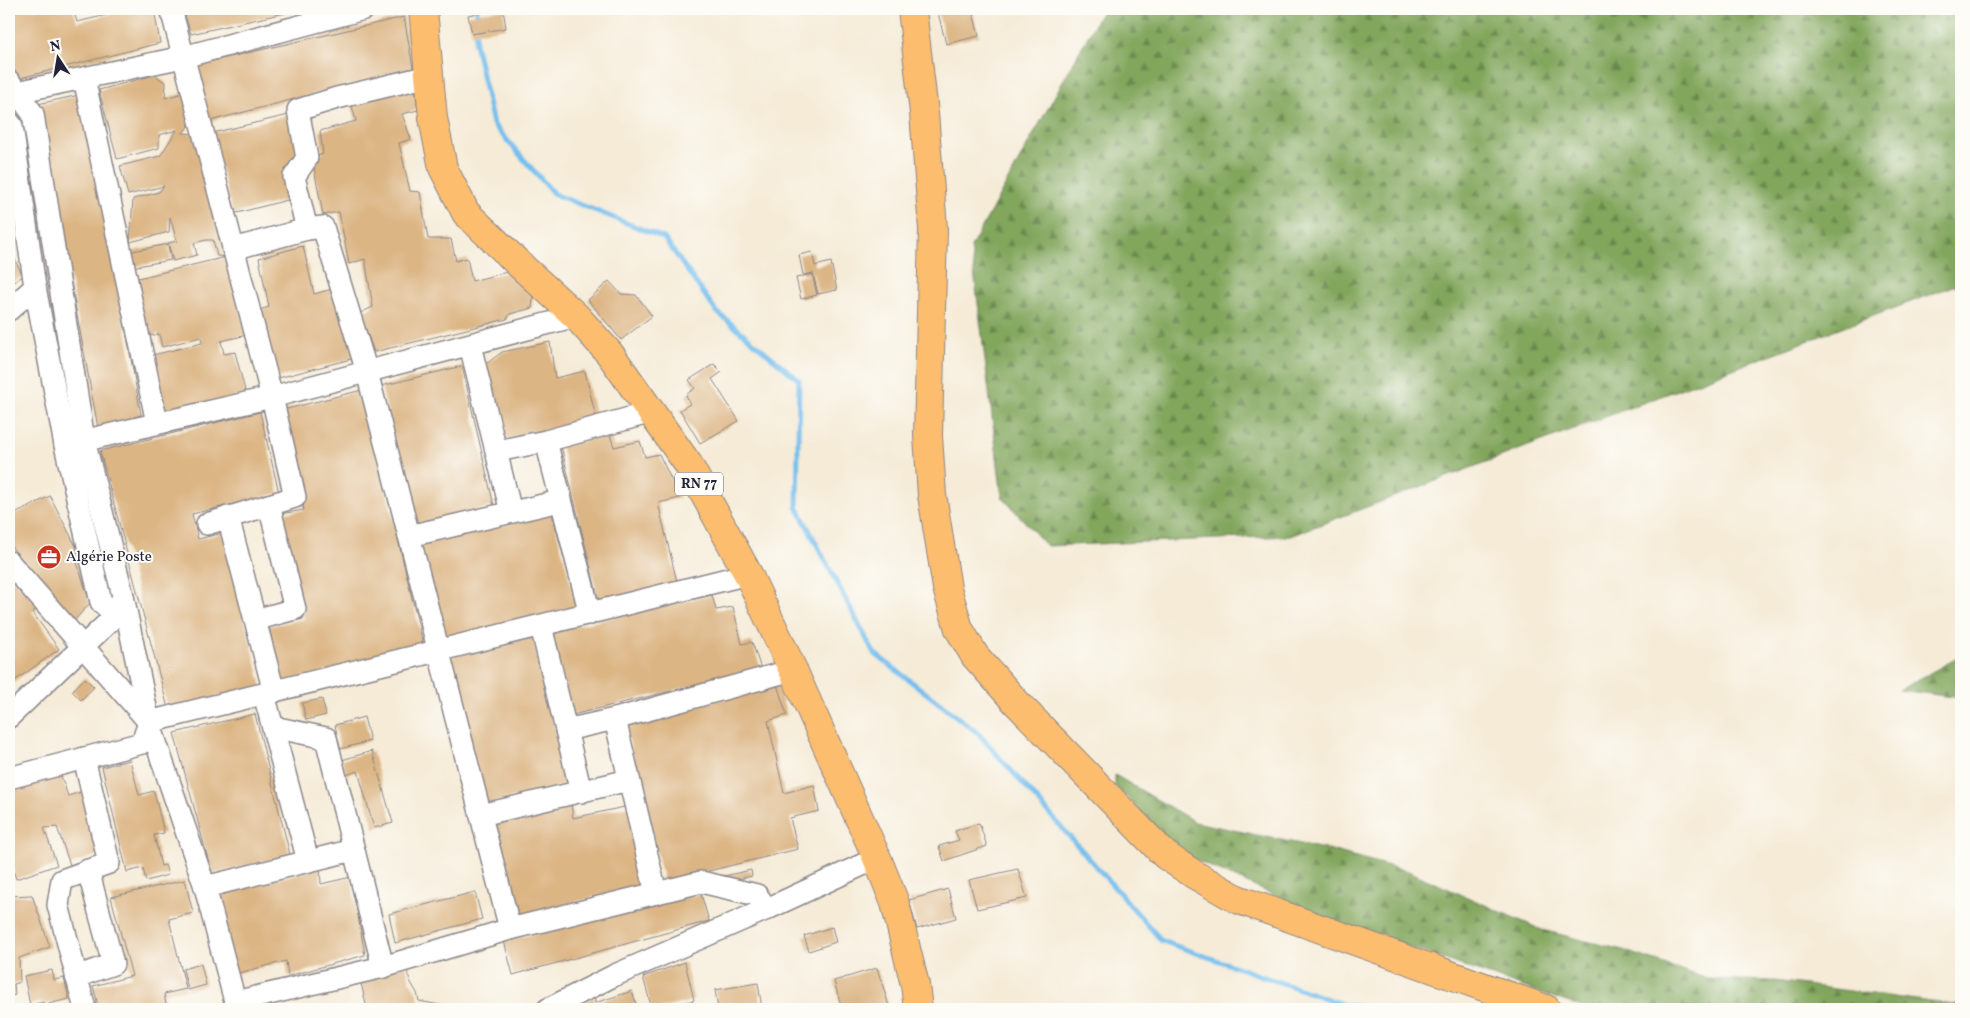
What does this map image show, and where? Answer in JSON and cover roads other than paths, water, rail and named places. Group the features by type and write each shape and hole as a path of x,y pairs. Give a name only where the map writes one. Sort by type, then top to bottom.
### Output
{"main road":[{"name":"RN 77","path":"423,9 433,118 443,168 466,213 576,316 610,354 688,464 748,574 794,670 877,858 895,903 918,1009"},
{"path":"912,9 924,113 933,228 928,436 932,495 947,588 958,629 975,656 1015,701 1165,855 1196,875 1237,899 1546,1009"}],"street":[{"path":"171,9 272,397 295,497 207,524"},
{"path":"12,91 183,57 364,9"},
{"path":"307,229 294,177 307,158 298,110 337,98 429,76"},
{"path":"84,78 157,423"},
{"path":"12,91 33,114 74,442 101,602 120,605"},
{"path":"9,122 12,126 35,287 74,442"},
{"path":"233,249 307,229 323,227 367,372 510,929"},
{"path":"9,310 35,287"},
{"path":"74,442 272,397 576,316"},
{"path":"470,345 511,512"},
{"path":"497,450 546,441 652,412"},
{"path":"546,441 590,614"},
{"path":"409,536 560,501"},
{"path":"255,620 295,609 269,505"},
{"path":"228,517 255,620 269,693 273,727 308,861"},
{"path":"9,562 149,722"},
{"path":"149,722 748,574"},
{"path":"9,717 83,646 120,605"},
{"path":"120,605 149,722 205,888 236,1006 382,967 510,929 701,882 757,895 767,909"},
{"path":"540,626 581,792"},
{"path":"566,730 615,719 794,670"},
{"path":"615,719 656,893"},
{"path":"9,778 142,743 149,722"},
{"path":"273,727 326,738 382,967"},
{"path":"84,758 109,863 62,880 58,905 85,1009"},
{"path":"481,815 630,780"},
{"path":"205,888 353,850"},
{"path":"548,1009 613,976 767,909 877,858"},
{"path":"76,977 113,964 88,870"}],"waterway":[{"path":"477,9 477,20"},
{"path":"476,29 475,43 493,124 554,194 664,238 716,311 799,380 797,507 874,653 978,733 1162,941 1345,1005 1391,1009"}],"place":[{"name":"Algérie Poste","path":"49,557"}]}
